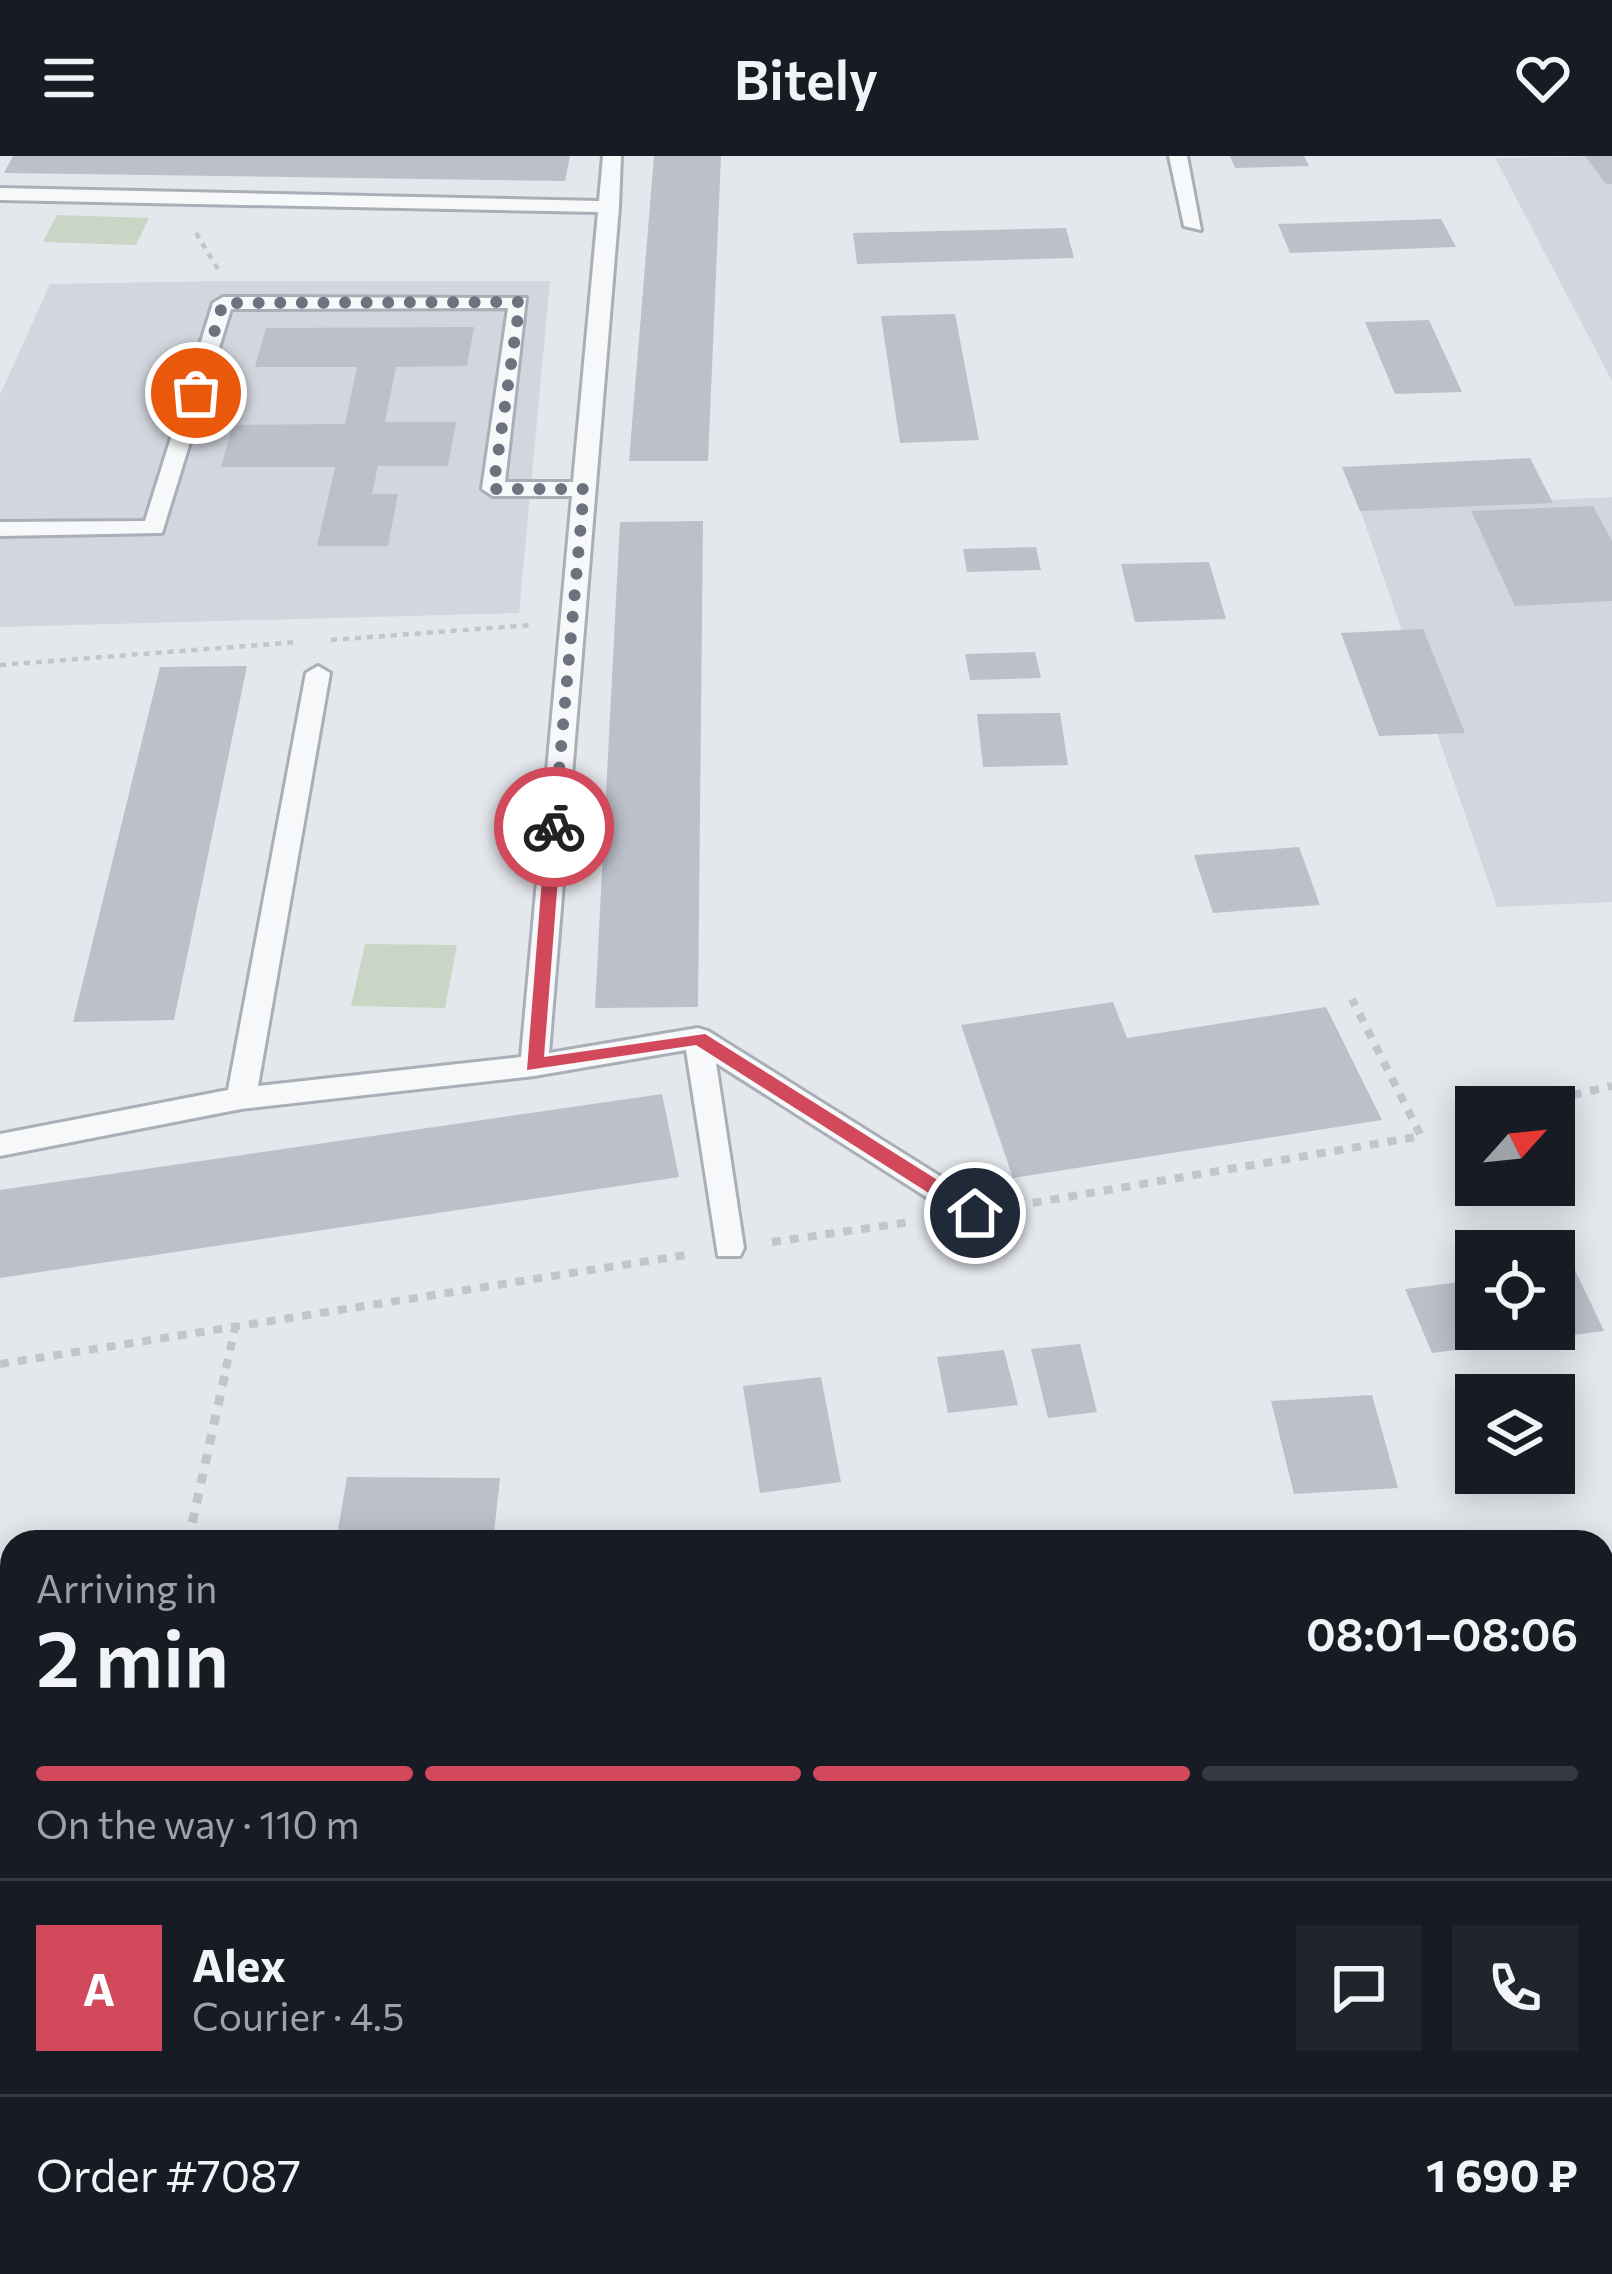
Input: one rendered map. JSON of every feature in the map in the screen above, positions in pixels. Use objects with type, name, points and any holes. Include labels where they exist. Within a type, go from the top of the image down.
[{"type":"lane","points":[[534,1066],[612,156]]},
{"type":"lane","points":[[1178,156],[1194,226]]},
{"type":"lane","points":[[0,194],[610,207]]},
{"type":"lane","points":[[0,529],[154,528],[223,303],[520,302],[493,489],[584,489]]},
{"type":"lane","points":[[241,1098],[318,673]]},
{"type":"lane","points":[[698,1038],[729,1248]]},
{"type":"lane","points":[[0,1145],[241,1098],[534,1066],[698,1038],[975,1213]]},
{"type":"path","points":[[176,201],[225,280],[223,303]]},
{"type":"path","points":[[0,665],[571,622]]},
{"type":"path","points":[[1575,1094],[1612,1086]]},
{"type":"path","points":[[191,1530],[236,1328]]},
{"type":"shaded area","points":[[1612,156],[1612,381],[1495,158]]},
{"type":"shaded area","points":[[550,281],[519,613],[0,627],[0,395],[50,284]]},
{"type":"shaded area","points":[[1612,497],[1612,902],[1497,907],[1360,509]]},
{"type":"green space","points":[[57,215],[149,218],[136,245],[43,242]]},
{"type":"green space","points":[[365,944],[457,945],[445,1008],[351,1006]]},
{"type":"building","points":[[13,156],[570,156],[565,181],[4,173]]},
{"type":"building","points":[[654,156],[721,156],[708,461],[629,461]]},
{"type":"building","points":[[1230,156],[1304,156],[1309,166],[1235,168]]},
{"type":"building","points":[[1585,156],[1612,156],[1612,184],[1606,184]]},
{"type":"building","points":[[1441,219],[1456,247],[1290,253],[1278,224]]},
{"type":"building","points":[[1066,228],[1074,258],[857,264],[853,233]]},
{"type":"building","points":[[955,314],[979,440],[900,443],[881,316]]},
{"type":"building","points":[[1429,320],[1462,392],[1395,394],[1365,322]]},
{"type":"building","points":[[474,327],[467,366],[396,367],[385,422],[456,422],[448,466],[378,466],[372,494],[398,494],[388,546],[317,546],[335,467],[221,467],[233,425],[345,424],[357,367],[255,367],[266,328]]},
{"type":"building","points":[[1530,458],[1553,503],[1360,511],[1342,467]]},
{"type":"building","points":[[1593,506],[1612,541],[1612,601],[1515,606],[1471,511]]},
{"type":"building","points":[[703,521],[698,1007],[595,1008],[620,522]]},
{"type":"building","points":[[1036,547],[1041,570],[967,572],[963,549]]},
{"type":"building","points":[[1209,562],[1226,619],[1135,622],[1121,564]]},
{"type":"building","points":[[1423,629],[1465,733],[1379,736],[1341,633]]},
{"type":"building","points":[[1035,652],[1041,678],[970,680],[965,654]]},
{"type":"building","points":[[247,666],[174,1020],[73,1022],[160,667]]},
{"type":"building","points":[[1060,713],[1068,765],[983,767],[977,714]]},
{"type":"building","points":[[1299,847],[1320,905],[1213,913],[1194,855]]},
{"type":"building","points":[[1113,1002],[1127,1038],[1326,1007],[1382,1120],[1013,1178],[961,1025]]},
{"type":"building","points":[[662,1094],[679,1177],[0,1278],[0,1190]]},
{"type":"building","points":[[1575,1270],[1604,1331],[1575,1335]]},
{"type":"building","points":[[1455,1283],[1455,1350],[1432,1353],[1405,1289]]},
{"type":"building","points":[[1080,1344],[1097,1412],[1048,1418],[1031,1349]]},
{"type":"building","points":[[1004,1350],[1018,1405],[948,1413],[937,1357]]},
{"type":"building","points":[[821,1377],[841,1482],[760,1493],[743,1386]]},
{"type":"building","points":[[1372,1395],[1398,1488],[1294,1494],[1271,1401]]},
{"type":"building","points":[[347,1477],[500,1478],[494,1530],[338,1530]]},
{"type":"way so far","points":[[196,393],[223,303],[520,302],[493,489],[584,489],[554,827]]},
{"type":"route","points":[[554,827],[534,1066],[698,1038],[975,1213]]}]
